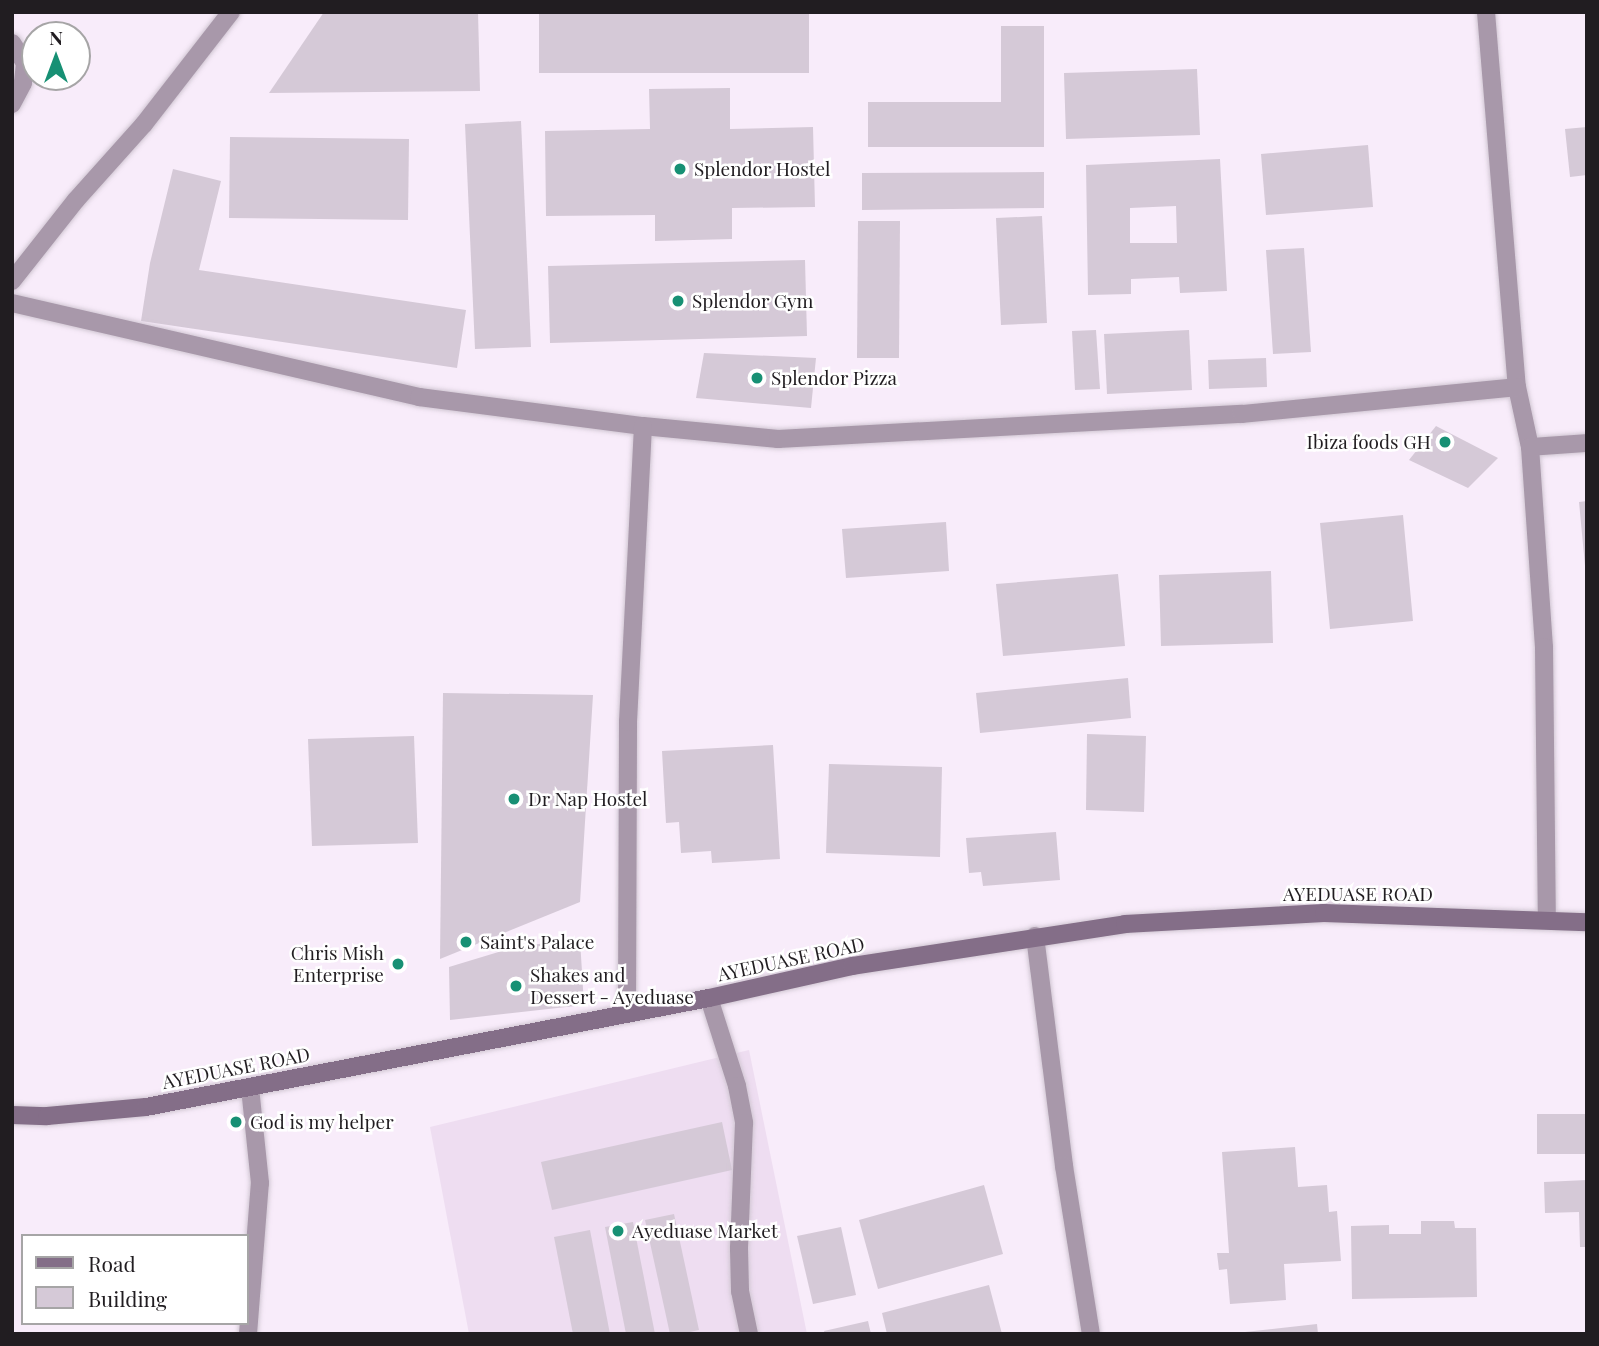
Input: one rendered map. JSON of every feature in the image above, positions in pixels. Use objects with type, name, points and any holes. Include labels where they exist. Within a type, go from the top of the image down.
[{"type":"street","points":[[12,281],[76,200],[144,124],[231,12]]},
{"type":"street","points":[[1486,12],[1517,387],[1530,447],[1544,647],[1547,919]]},
{"type":"street","points":[[12,43],[24,63],[23,83],[12,104]]},
{"type":"street","points":[[12,303],[419,397],[643,426],[778,439],[1242,414],[1517,387]]},
{"type":"street","points":[[626,1012],[628,722],[643,426]]},
{"type":"street","points":[[1530,447],[1587,443]]},
{"type":"street","name":"AYEDUASE ROAD","points":[[12,1115],[47,1116],[146,1107],[709,998],[852,966],[1035,936],[1138,923],[1324,913],[1587,922]]},
{"type":"street","points":[[1035,936],[1064,1166],[1091,1334]]},
{"type":"street","points":[[709,998],[737,1086],[744,1123],[740,1290],[750,1334]]},
{"type":"street","points":[[248,1334],[260,1183],[250,1087]]},
{"type":"shaded area","name":"Ayeduase Market","points":[[749,1050],[807,1334],[469,1334],[430,1127]]},
{"type":"building","points":[[324,12],[478,12],[480,91],[269,93]]},
{"type":"building","points":[[539,12],[809,12],[809,73],[539,73]]},
{"type":"building","points":[[1001,26],[1044,26],[1044,147],[868,147],[868,102],[1001,102]]},
{"type":"building","points":[[1197,69],[1200,135],[1066,139],[1064,73]]},
{"type":"building","name":"Splendor Hostel","points":[[730,88],[730,129],[813,127],[815,207],[732,208],[732,239],[655,241],[655,215],[546,216],[545,131],[650,129],[649,89]]},
{"type":"building","points":[[521,121],[531,347],[475,349],[465,124]]},
{"type":"building","points":[[1587,127],[1587,175],[1570,177],[1565,129]]},
{"type":"building","points":[[230,137],[409,139],[408,220],[229,218]]},
{"type":"building","points":[[1368,145],[1373,207],[1266,215],[1261,154]]},
{"type":"building","points":[[1220,159],[1227,291],[1180,293],[1179,277],[1131,279],[1131,294],[1088,295],[1086,165]],"holes":[[[1176,206],[1177,243],[1130,243],[1130,208]]]},
{"type":"building","points":[[173,169],[221,181],[199,270],[466,310],[457,368],[141,321],[150,263]]},
{"type":"building","points":[[1044,172],[1044,208],[862,210],[862,173]]},
{"type":"building","points":[[1042,216],[1047,323],[1001,325],[996,218]]},
{"type":"building","points":[[858,221],[900,221],[899,358],[857,358]]},
{"type":"building","points":[[1304,248],[1311,352],[1273,354],[1266,250]]},
{"type":"building","name":"Splendor Gym","points":[[805,260],[807,336],[550,343],[548,266]]},
{"type":"building","points":[[1096,330],[1100,389],[1075,390],[1072,331]]},
{"type":"building","points":[[1189,330],[1192,390],[1107,394],[1104,334]]},
{"type":"building","name":"Splendor Pizza","points":[[704,353],[816,358],[811,408],[696,398]]},
{"type":"building","points":[[1266,358],[1267,387],[1209,389],[1208,360]]},
{"type":"building","name":"Ibiza foods GH","points":[[1436,426],[1498,458],[1468,488],[1409,460]]},
{"type":"building","points":[[1587,501],[1587,566],[1585,566],[1579,502]]},
{"type":"building","points":[[1403,515],[1413,621],[1330,629],[1320,523]]},
{"type":"building","points":[[946,522],[949,571],[846,578],[842,529]]},
{"type":"building","points":[[1271,571],[1273,643],[1161,646],[1159,575]]},
{"type":"building","points":[[1118,574],[1125,646],[1003,656],[996,584]]},
{"type":"building","points":[[1128,678],[1131,718],[980,733],[976,693]]},
{"type":"building","name":"Dr Nap Hostel","points":[[443,693],[593,695],[580,902],[440,959]]},
{"type":"building","points":[[1087,734],[1146,736],[1144,812],[1086,810]]},
{"type":"building","points":[[414,736],[418,843],[312,846],[308,739]]},
{"type":"building","points":[[773,745],[780,859],[712,863],[711,851],[681,853],[679,822],[666,823],[662,751]]},
{"type":"building","points":[[829,764],[942,767],[940,857],[826,853]]},
{"type":"building","points":[[1056,832],[1060,880],[983,886],[981,872],[969,873],[966,838]]},
{"type":"building","name":"Shakes and Dessert - Ayeduase","points":[[580,940],[584,1005],[450,1020],[449,967],[518,946]]},
{"type":"building","points":[[1537,1114],[1587,1114],[1587,1154],[1537,1154]]},
{"type":"building","points":[[722,1122],[732,1170],[552,1210],[541,1162]]},
{"type":"building","points":[[1295,1147],[1298,1187],[1327,1185],[1329,1212],[1337,1211],[1341,1261],[1284,1264],[1286,1300],[1230,1304],[1227,1269],[1219,1270],[1217,1253],[1229,1253],[1222,1152]]},
{"type":"building","points":[[1587,1180],[1587,1247],[1580,1247],[1579,1212],[1545,1213],[1544,1182]]},
{"type":"building","points":[[984,1185],[1003,1254],[878,1289],[859,1220]]},
{"type":"building","points":[[674,1214],[699,1330],[681,1334],[670,1334],[645,1220]]},
{"type":"building","points":[[1421,1221],[1454,1221],[1455,1228],[1476,1228],[1477,1297],[1352,1299],[1351,1226],[1389,1225],[1389,1234],[1421,1234]]},
{"type":"building","points":[[633,1222],[655,1334],[626,1334],[605,1227]]},
{"type":"building","points":[[841,1227],[856,1295],[813,1304],[797,1236]]},
{"type":"building","points":[[590,1230],[610,1334],[573,1334],[554,1237]]},
{"type":"building","points":[[989,1285],[1002,1334],[887,1334],[882,1313]]},
{"type":"building","points":[[868,1321],[871,1334],[825,1334],[824,1331]]},
{"type":"building","points":[[1317,1324],[1318,1334],[1245,1332]]},
{"type":"place","name":"Splendor Hostel","points":[[680,169]]},
{"type":"place","name":"Splendor Gym","points":[[678,301]]},
{"type":"place","name":"Splendor Pizza","points":[[757,378]]},
{"type":"place","name":"Ibiza foods GH","points":[[1445,442]]},
{"type":"place","name":"Dr Nap Hostel","points":[[514,799]]},
{"type":"place","name":"Saint's Palace","points":[[466,942]]},
{"type":"place","name":"Chris Mish Enterprise","points":[[398,964]]},
{"type":"place","name":"Shakes and Dessert - Ayeduase","points":[[516,986]]},
{"type":"place","name":"God is my helper","points":[[236,1122]]},
{"type":"place","name":"Ayeduase Market","points":[[618,1231]]}]
